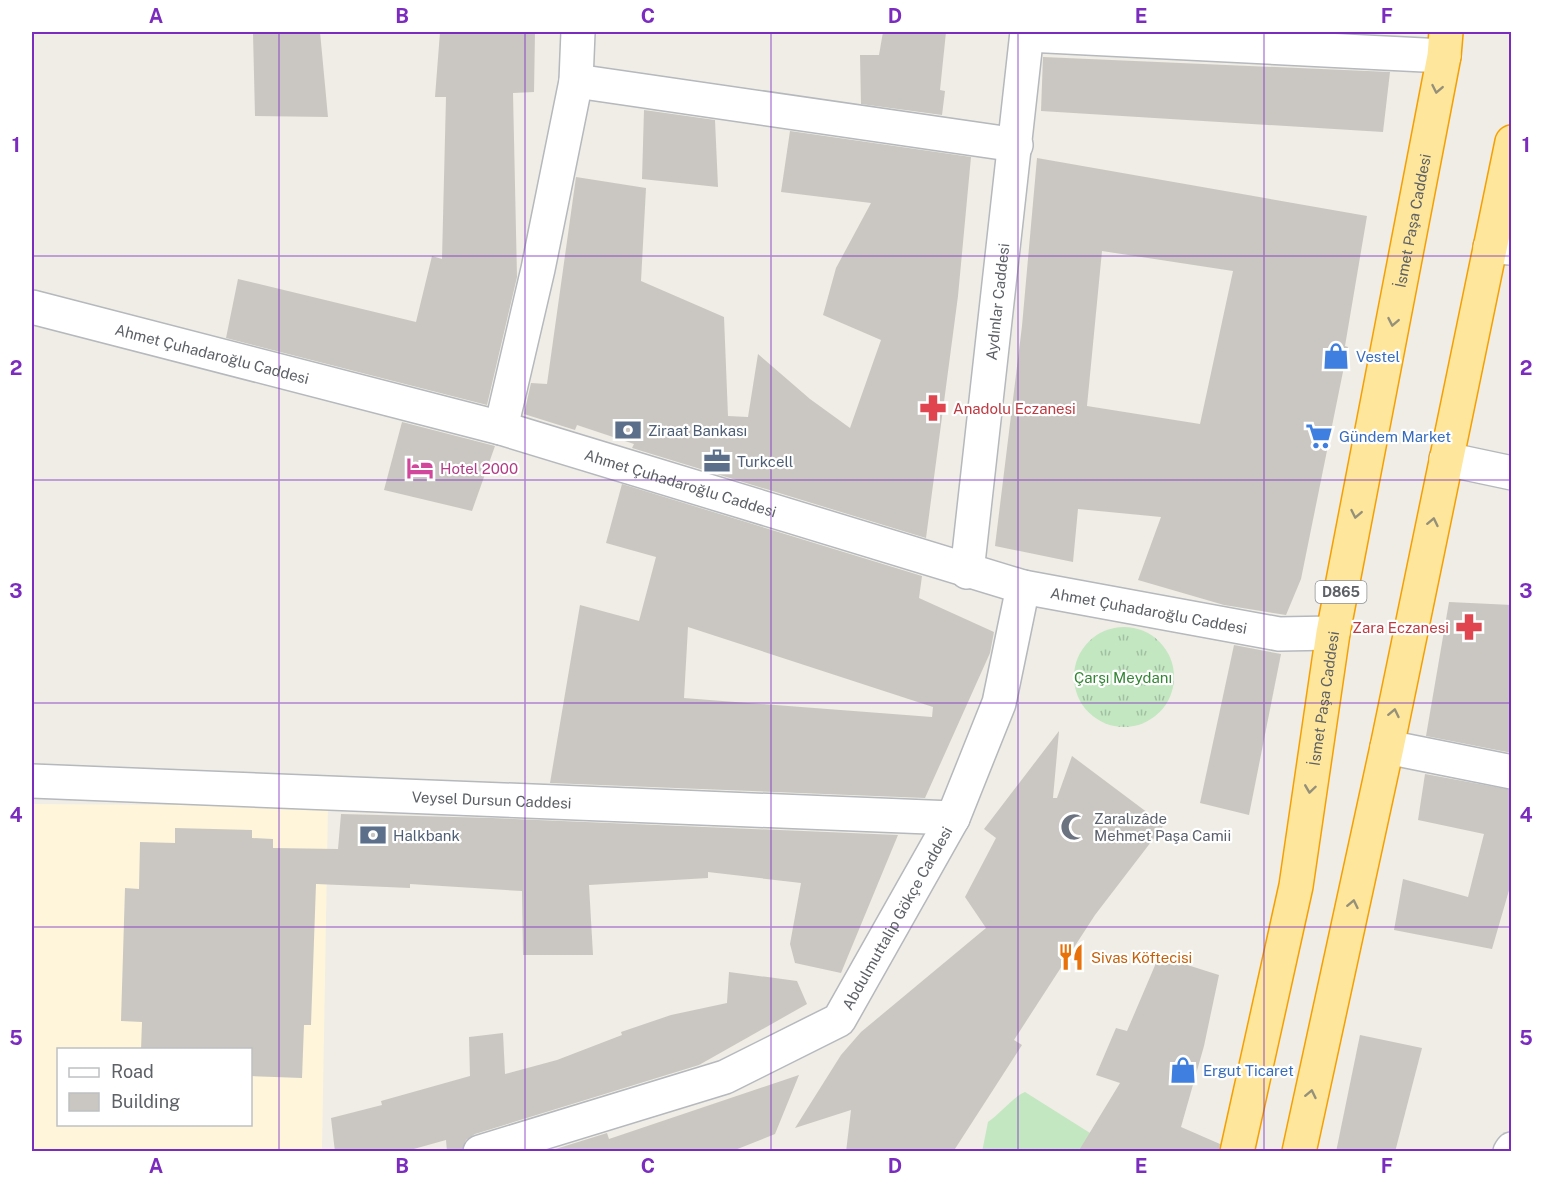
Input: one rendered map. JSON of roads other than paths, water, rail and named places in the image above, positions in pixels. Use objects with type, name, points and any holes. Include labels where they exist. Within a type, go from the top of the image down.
[{"type":"highway","name":"İsmet Paşa Caddesi","points":[[1237,1152],[1296,886],[1333,633],[1445,44]]},
{"type":"highway","points":[[1299,1152],[1387,747],[1446,459],[1501,247],[1512,142]]},
{"type":"street","points":[[501,428],[538,269],[576,81],[578,32]]},
{"type":"street","points":[[1027,33],[1445,44]]},
{"type":"street","name":"Aydınlar Caddesi","points":[[968,572],[1027,33]]},
{"type":"street","points":[[576,81],[1016,145]]},
{"type":"street","name":"Ahmet Çuhadaroğlu Caddesi","points":[[32,306],[501,428],[1023,587],[1279,634],[1333,633]]},
{"type":"street","points":[[1446,459],[1512,473]]},
{"type":"street","name":"Abdulmuttalip Gökçe Caddesi","points":[[480,1152],[725,1077],[839,1020],[953,818],[999,703],[1023,587]]},
{"type":"street","points":[[1387,747],[1512,772]]},
{"type":"street","name":"Veysel Dursun Caddesi","points":[[32,781],[953,818]]},
{"type":"place","name":"Vestel","points":[[1336,356]]},
{"type":"place","name":"Anadolu Eczanesi","points":[[933,408]]},
{"type":"place","name":"Ziraat Bankası","points":[[628,430]]},
{"type":"place","name":"Gündem Market","points":[[1319,436]]},
{"type":"place","name":"Turkcell","points":[[717,461]]},
{"type":"place","name":"Hotel 2000","points":[[420,468]]},
{"type":"place","name":"Zara Eczanesi","points":[[1469,627]]},
{"type":"place","name":"Zaralızâde Mehmet Paşa Camii","points":[[1074,827]]},
{"type":"place","name":"Halkbank","points":[[373,835]]},
{"type":"place","name":"Sivas Köftecisi","points":[[1071,957]]},
{"type":"place","name":"Ergut Ticaret","points":[[1183,1070]]},
{"type":"park label","name":"Çarşı Meydanı","points":[[1123,677]]}]
